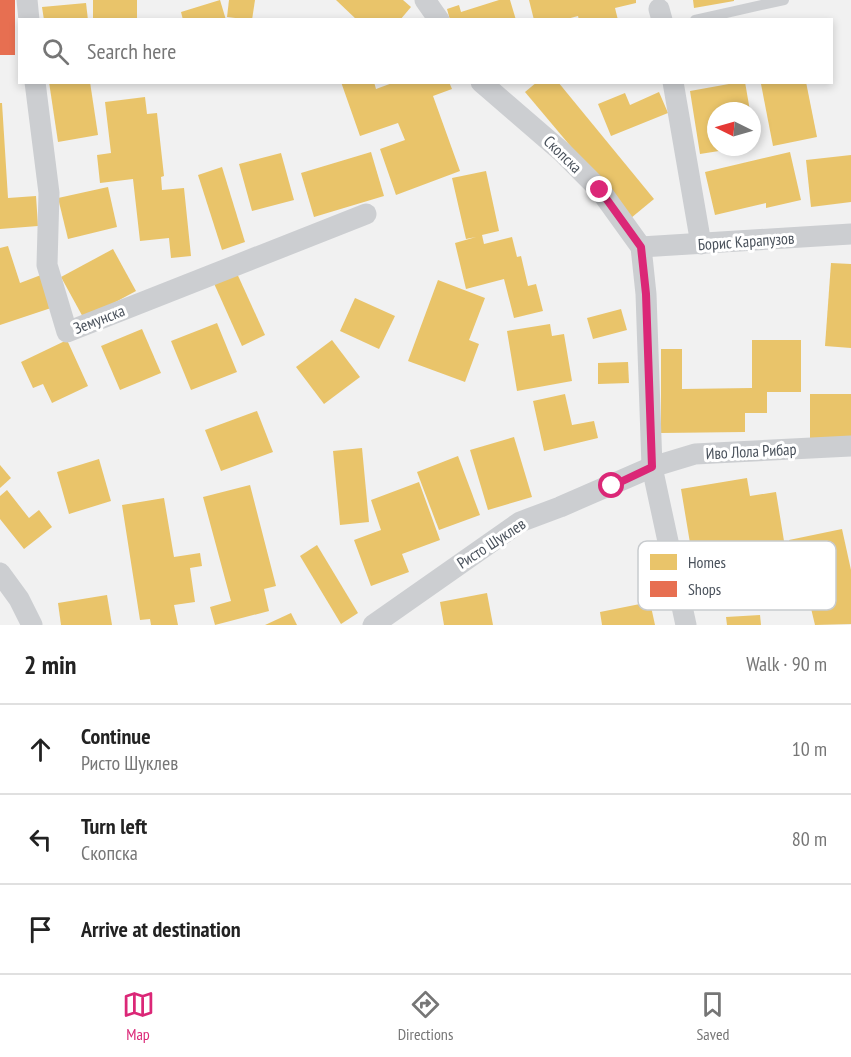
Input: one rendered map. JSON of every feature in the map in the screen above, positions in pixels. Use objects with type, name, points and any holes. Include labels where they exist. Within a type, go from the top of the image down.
[{"type":"street","points":[[27,0],[29,18]]},
{"type":"street","points":[[425,0],[438,18]]},
{"type":"street","name":"Земунска","points":[[35,84],[49,193],[47,265],[67,332],[366,214]]},
{"type":"street","name":"Скопска","points":[[484,84],[562,152],[600,190],[641,247],[646,294],[652,467],[668,541]]},
{"type":"street","points":[[673,84],[701,244]]},
{"type":"street","name":"Борис Карапузов","points":[[641,247],[851,234]]},
{"type":"street","name":"Иво Лола Рибар","points":[[652,467],[695,454],[851,446]]},
{"type":"street","name":"Ристо Шуклев","points":[[373,625],[520,522],[612,486],[652,467]]},
{"type":"street","points":[[0,573],[19,599],[32,625]]},
{"type":"street","name":"Скопска","points":[[683,610],[686,625]]},
{"type":"lane","points":[[704,18],[784,0]]},
{"type":"building: Homes","points":[[93,0],[137,0],[137,18],[93,18]]},
{"type":"building: Homes","points":[[220,0],[225,18],[182,18],[181,12]]},
{"type":"building: Homes","points":[[229,0],[255,0],[252,18],[227,17]]},
{"type":"building: Homes","points":[[336,0],[403,0],[411,7],[402,18],[355,18]]},
{"type":"building: Homes","points":[[499,0],[510,0],[515,18],[449,18],[447,9],[459,5],[461,12]]},
{"type":"building: Homes","points":[[529,0],[636,0],[636,3],[615,8],[618,18],[578,18],[578,16],[534,18]]},
{"type":"building: Homes","points":[[693,0],[734,0],[734,1],[694,8]]},
{"type":"building: Homes","points":[[86,3],[88,18],[44,18],[42,7]]},
{"type":"building: Homes","points":[[49,84],[90,84],[98,135],[58,142]]},
{"type":"building: Homes","points":[[342,84],[375,84],[376,89],[390,84],[450,84],[452,89],[433,96],[460,171],[396,195],[380,149],[405,140],[398,123],[360,136]]},
{"type":"building: Homes","points":[[535,84],[560,84],[654,199],[631,218],[525,92]]},
{"type":"building: Homes","points":[[729,84],[745,84],[748,102],[707,102],[707,153],[700,154],[690,91]]},
{"type":"building: Homes","points":[[761,84],[806,84],[817,137],[773,146]]},
{"type":"building: Homes","points":[[659,92],[668,113],[611,136],[598,104],[625,93],[630,105]]},
{"type":"building: Homes","points":[[145,97],[147,114],[157,113],[164,176],[161,177],[162,190],[184,188],[191,256],[171,258],[169,238],[140,241],[133,179],[100,183],[97,155],[111,153],[105,102]]},
{"type":"building: Homes","points":[[0,103],[2,103],[8,198],[36,196],[38,226],[0,229]]},
{"type":"building: Homes","points":[[371,152],[384,196],[314,217],[301,173]]},
{"type":"building: Homes","points":[[790,152],[801,200],[766,208],[766,203],[715,215],[705,172]]},
{"type":"building: Homes","points":[[281,153],[294,200],[252,211],[239,164]]},
{"type":"building: Homes","points":[[851,155],[851,202],[811,207],[806,160]]},
{"type":"building: Homes","points":[[222,167],[245,242],[222,250],[198,175]]},
{"type":"building: Homes","points":[[486,171],[499,231],[482,235],[484,244],[512,237],[517,257],[521,256],[528,286],[536,284],[543,311],[514,318],[504,279],[466,289],[455,243],[476,237],[466,239],[452,178]]},
{"type":"building: Homes","points":[[108,187],[117,227],[68,239],[58,198]]},
{"type":"building: Homes","points":[[8,246],[20,283],[41,275],[51,308],[0,325],[0,248]]},
{"type":"building: Homes","points":[[113,249],[136,291],[84,319],[61,277]]},
{"type":"building: Homes","points":[[831,263],[851,264],[851,348],[825,346]]},
{"type":"building: Homes","points":[[235,269],[265,335],[242,346],[212,279]]},
{"type":"building: Homes","points":[[438,280],[485,298],[469,340],[479,344],[465,382],[408,361]]},
{"type":"building: Homes","points":[[355,298],[395,316],[379,349],[340,331]]},
{"type":"building: Homes","points":[[621,309],[627,330],[593,339],[587,318]]},
{"type":"building: Homes","points":[[217,323],[237,372],[191,390],[171,341]]},
{"type":"building: Homes","points":[[550,324],[552,336],[564,334],[572,381],[517,391],[507,331]]},
{"type":"building: Homes","points":[[142,329],[161,373],[120,390],[101,346]]},
{"type":"building: Homes","points":[[67,340],[88,386],[52,403],[43,384],[33,388],[21,362]]},
{"type":"building: Homes","points":[[332,340],[360,377],[324,404],[296,367]]},
{"type":"building: Homes","points":[[752,340],[801,340],[801,392],[767,392],[767,413],[745,413],[745,432],[661,433],[661,349],[682,349],[682,389],[752,388]]},
{"type":"building: Homes","points":[[628,362],[629,383],[598,384],[598,363]]},
{"type":"building: Homes","points":[[565,394],[572,425],[594,421],[598,438],[544,451],[533,401]]},
{"type":"building: Homes","points":[[810,394],[851,394],[851,441],[810,442]]},
{"type":"building: Homes","points":[[257,411],[273,452],[221,471],[205,430]]},
{"type":"building: Homes","points":[[514,437],[532,497],[488,510],[470,450]]},
{"type":"building: Homes","points":[[362,448],[369,522],[340,525],[333,451]]},
{"type":"building: Homes","points":[[458,456],[480,515],[439,530],[417,472]]},
{"type":"building: Homes","points":[[99,459],[111,501],[69,514],[57,472]]},
{"type":"building: Homes","points":[[0,465],[11,478],[0,488]]},
{"type":"building: Homes","points":[[747,478],[750,496],[776,492],[784,541],[690,541],[681,489]]},
{"type":"building: Homes","points":[[419,482],[440,540],[402,554],[409,572],[371,586],[354,540],[381,530],[371,500]]},
{"type":"building: Homes","points":[[250,485],[276,586],[264,589],[269,611],[215,625],[210,607],[231,601],[203,497]]},
{"type":"building: Homes","points":[[7,490],[29,518],[39,510],[52,527],[24,549],[0,519],[0,496]]},
{"type":"building: Homes","points":[[164,498],[174,557],[200,553],[202,566],[190,568],[195,602],[174,605],[178,625],[151,625],[150,619],[140,620],[122,505]]},
{"type":"building: Homes","points":[[842,529],[851,570],[851,624],[815,625],[811,610],[836,610],[836,541],[789,540]]},
{"type":"building: Homes","points":[[317,545],[358,613],[341,624],[300,556]]},
{"type":"building: Homes","points":[[487,593],[493,625],[444,625],[440,602]]},
{"type":"building: Homes","points":[[107,595],[112,625],[61,625],[58,603]]},
{"type":"building: Homes","points":[[638,604],[638,610],[652,610],[655,625],[602,625],[600,612]]},
{"type":"building: Homes","points":[[291,613],[297,625],[265,625]]},
{"type":"building: Homes","points":[[760,615],[761,625],[727,625],[726,617]]},
{"type":"building: Shops","points":[[0,0],[15,0],[15,55],[0,55]]},
{"type":"route","points":[[600,190],[641,247],[649,354],[652,467],[612,486]]}]
